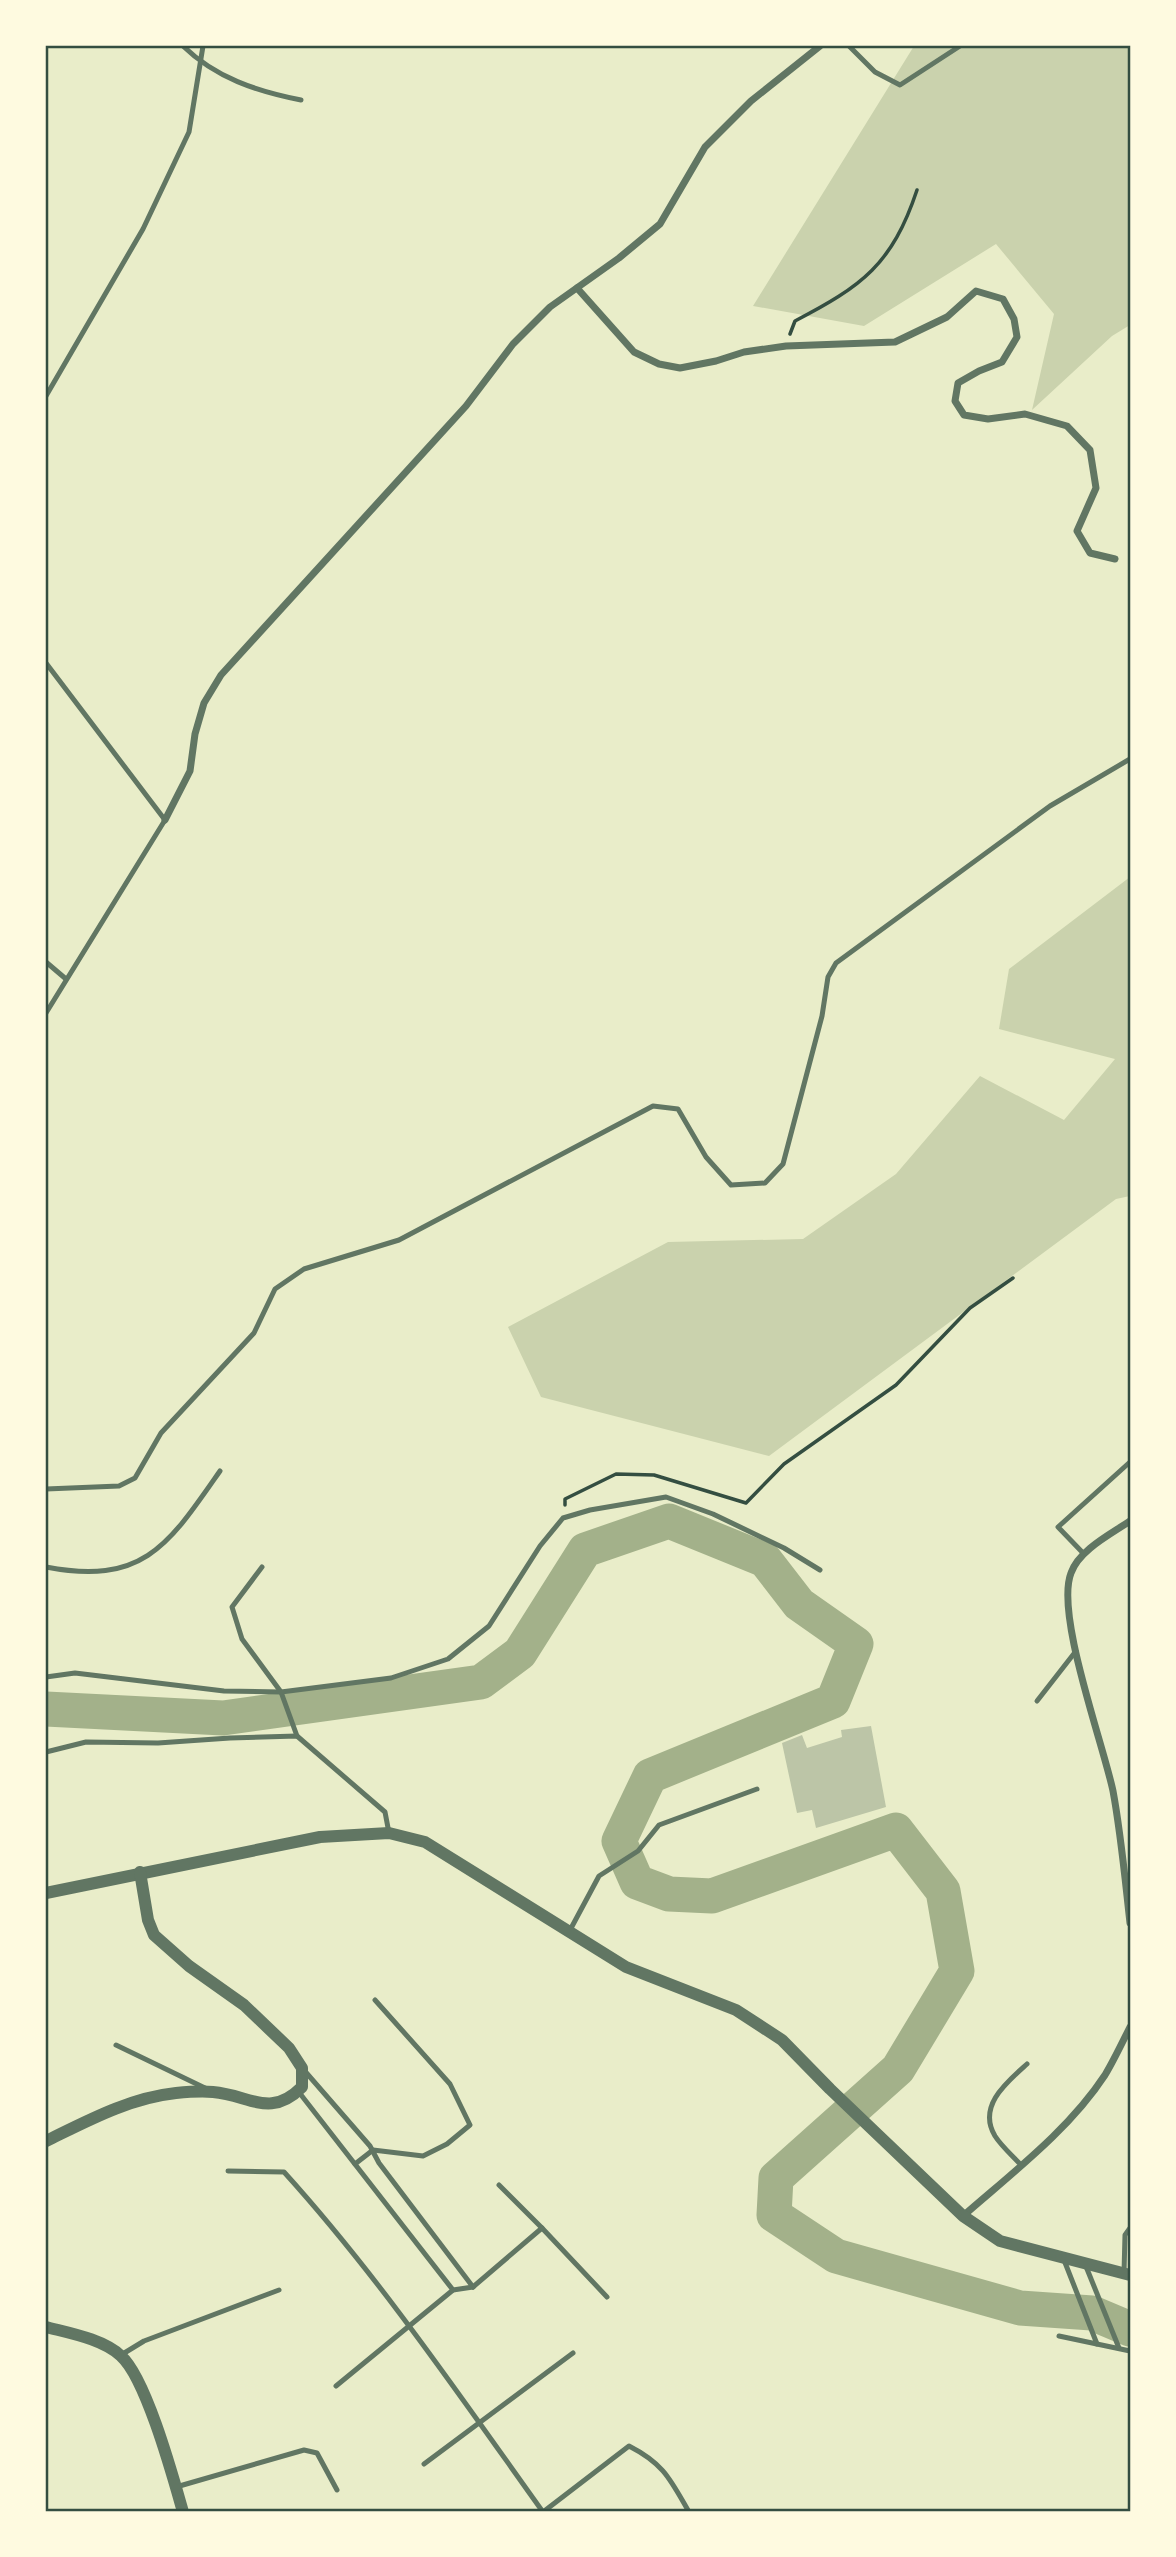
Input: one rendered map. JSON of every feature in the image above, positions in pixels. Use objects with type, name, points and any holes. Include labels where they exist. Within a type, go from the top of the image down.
[{"type":"street","points":[[165,820],[190,771],[195,734],[204,704],[221,676],[466,406],[513,344],[550,307],[660,224],[705,147],[751,101],[820,46]]},
{"type":"street","points":[[578,288],[604,321],[634,352],[659,364],[680,368],[744,352],[786,346],[895,342],[947,317],[976,291],[1003,299],[1014,319],[1017,337],[1002,362],[958,383],[955,401],[964,415],[988,419],[1025,414],[1067,426],[1090,450],[1096,488],[1076,531],[1090,553],[1115,559]]},
{"type":"street","points":[[1130,1521],[1084,1554],[1071,1573],[1068,1598],[1076,1651],[1113,1791],[1130,1923]]},
{"type":"street","points":[[46,1893],[320,1837],[389,1833],[425,1842],[626,1967],[736,2010],[782,2040],[962,2216],[1000,2241],[1127,2274]]},
{"type":"street","points":[[46,2141],[118,2106],[175,2093],[214,2092],[266,2105],[289,2100],[302,2087],[302,2068],[289,2048],[244,2005],[189,1966],[154,1935],[148,1920],[140,1872]]},
{"type":"street","points":[[962,2216],[1021,2165],[1083,2103],[1105,2075],[1130,2027]]},
{"type":"street","points":[[46,2327],[104,2345],[121,2355],[137,2376],[183,2511]]},
{"type":"lane","points":[[183,46],[200,63],[242,85],[300,100]]},
{"type":"lane","points":[[46,396],[143,229],[189,132],[203,46]]},
{"type":"lane","points":[[849,46],[875,72],[900,85],[960,46]]},
{"type":"lane","points":[[46,663],[165,820],[46,1013]]},
{"type":"lane","points":[[46,1489],[119,1486],[135,1478],[161,1433],[254,1333],[275,1289],[304,1269],[399,1240],[653,1106],[678,1110],[706,1157],[731,1185],[765,1183],[783,1164],[822,1016],[828,977],[836,963],[1050,806],[1130,759]]},
{"type":"lane","points":[[46,962],[66,979]]},
{"type":"lane","points":[[1084,1554],[1058,1527],[1130,1462]]},
{"type":"lane","points":[[46,1567],[76,1573],[99,1573],[141,1560],[181,1527],[220,1471]]},
{"type":"lane","points":[[46,1677],[75,1673],[224,1691],[281,1692],[391,1678],[448,1659],[489,1626],[540,1546],[563,1518],[590,1510],[666,1497],[737,1525],[820,1570]]},
{"type":"lane","points":[[262,1567],[232,1607],[242,1639],[281,1692],[297,1736],[385,1812],[389,1833]]},
{"type":"lane","points":[[1037,1701],[1076,1651]]},
{"type":"lane","points":[[46,1752],[86,1742],[158,1743],[297,1736]]},
{"type":"lane","points":[[568,1933],[599,1876],[638,1851],[659,1825],[757,1789]]},
{"type":"lane","points":[[355,2164],[373,2150],[423,2156],[447,2144],[470,2125],[450,2084],[375,2000]]},
{"type":"lane","points":[[116,2045],[214,2092]]},
{"type":"lane","points":[[1021,2165],[995,2135],[989,2117],[996,2093],[1027,2064]]},
{"type":"lane","points":[[302,2068],[373,2150],[379,2164],[473,2287]]},
{"type":"lane","points":[[298,2091],[453,2290]]},
{"type":"lane","points":[[228,2171],[284,2172],[317,2209],[408,2328],[543,2511],[629,2446],[653,2458],[689,2511]]},
{"type":"lane","points":[[499,2185],[607,2297]]},
{"type":"lane","points":[[336,2386],[453,2290],[473,2287],[542,2228]]},
{"type":"lane","points":[[1127,2274],[1125,2235],[1130,2228]]},
{"type":"lane","points":[[1063,2258],[1097,2344]]},
{"type":"lane","points":[[1084,2263],[1119,2348]]},
{"type":"lane","points":[[121,2355],[144,2341],[279,2290]]},
{"type":"lane","points":[[1059,2336],[1130,2351]]},
{"type":"lane","points":[[424,2464],[573,2353]]},
{"type":"lane","points":[[176,2487],[303,2451],[317,2453],[337,2490]]},
{"type":"path","points":[[786,346],[795,321],[834,301],[864,280],[888,253],[909,216],[917,191]]},
{"type":"path","points":[[563,1518],[565,1499],[616,1474],[654,1475],[746,1503],[784,1464],[897,1385],[970,1308],[1013,1278]]},
{"type":"green space","points":[[914,46],[1130,46],[1130,325],[1112,336],[1032,410],[1054,314],[996,244],[864,326],[753,306]]},
{"type":"green space","points":[[1130,877],[1130,1196],[1116,1199],[769,1456],[541,1397],[508,1327],[668,1242],[803,1239],[896,1174],[980,1076],[1064,1120],[1115,1059],[999,1029],[1009,969]]},
{"type":"building","points":[[871,1726],[886,1807],[816,1828],[812,1810],[797,1813],[782,1743],[802,1735],[807,1748],[842,1737],[841,1730]]},
{"type":"waterway","points":[[46,1709],[223,1718],[481,1682],[520,1653],[585,1550],[669,1521],[765,1560],[799,1604],[856,1644],[833,1701],[650,1776],[619,1841],[637,1882],[669,1894],[712,1896],[896,1830],[943,1891],[957,1971],[898,2069],[776,2178],[774,2215],[836,2256],[1020,2308],[1092,2313],[1130,2329]]}]
